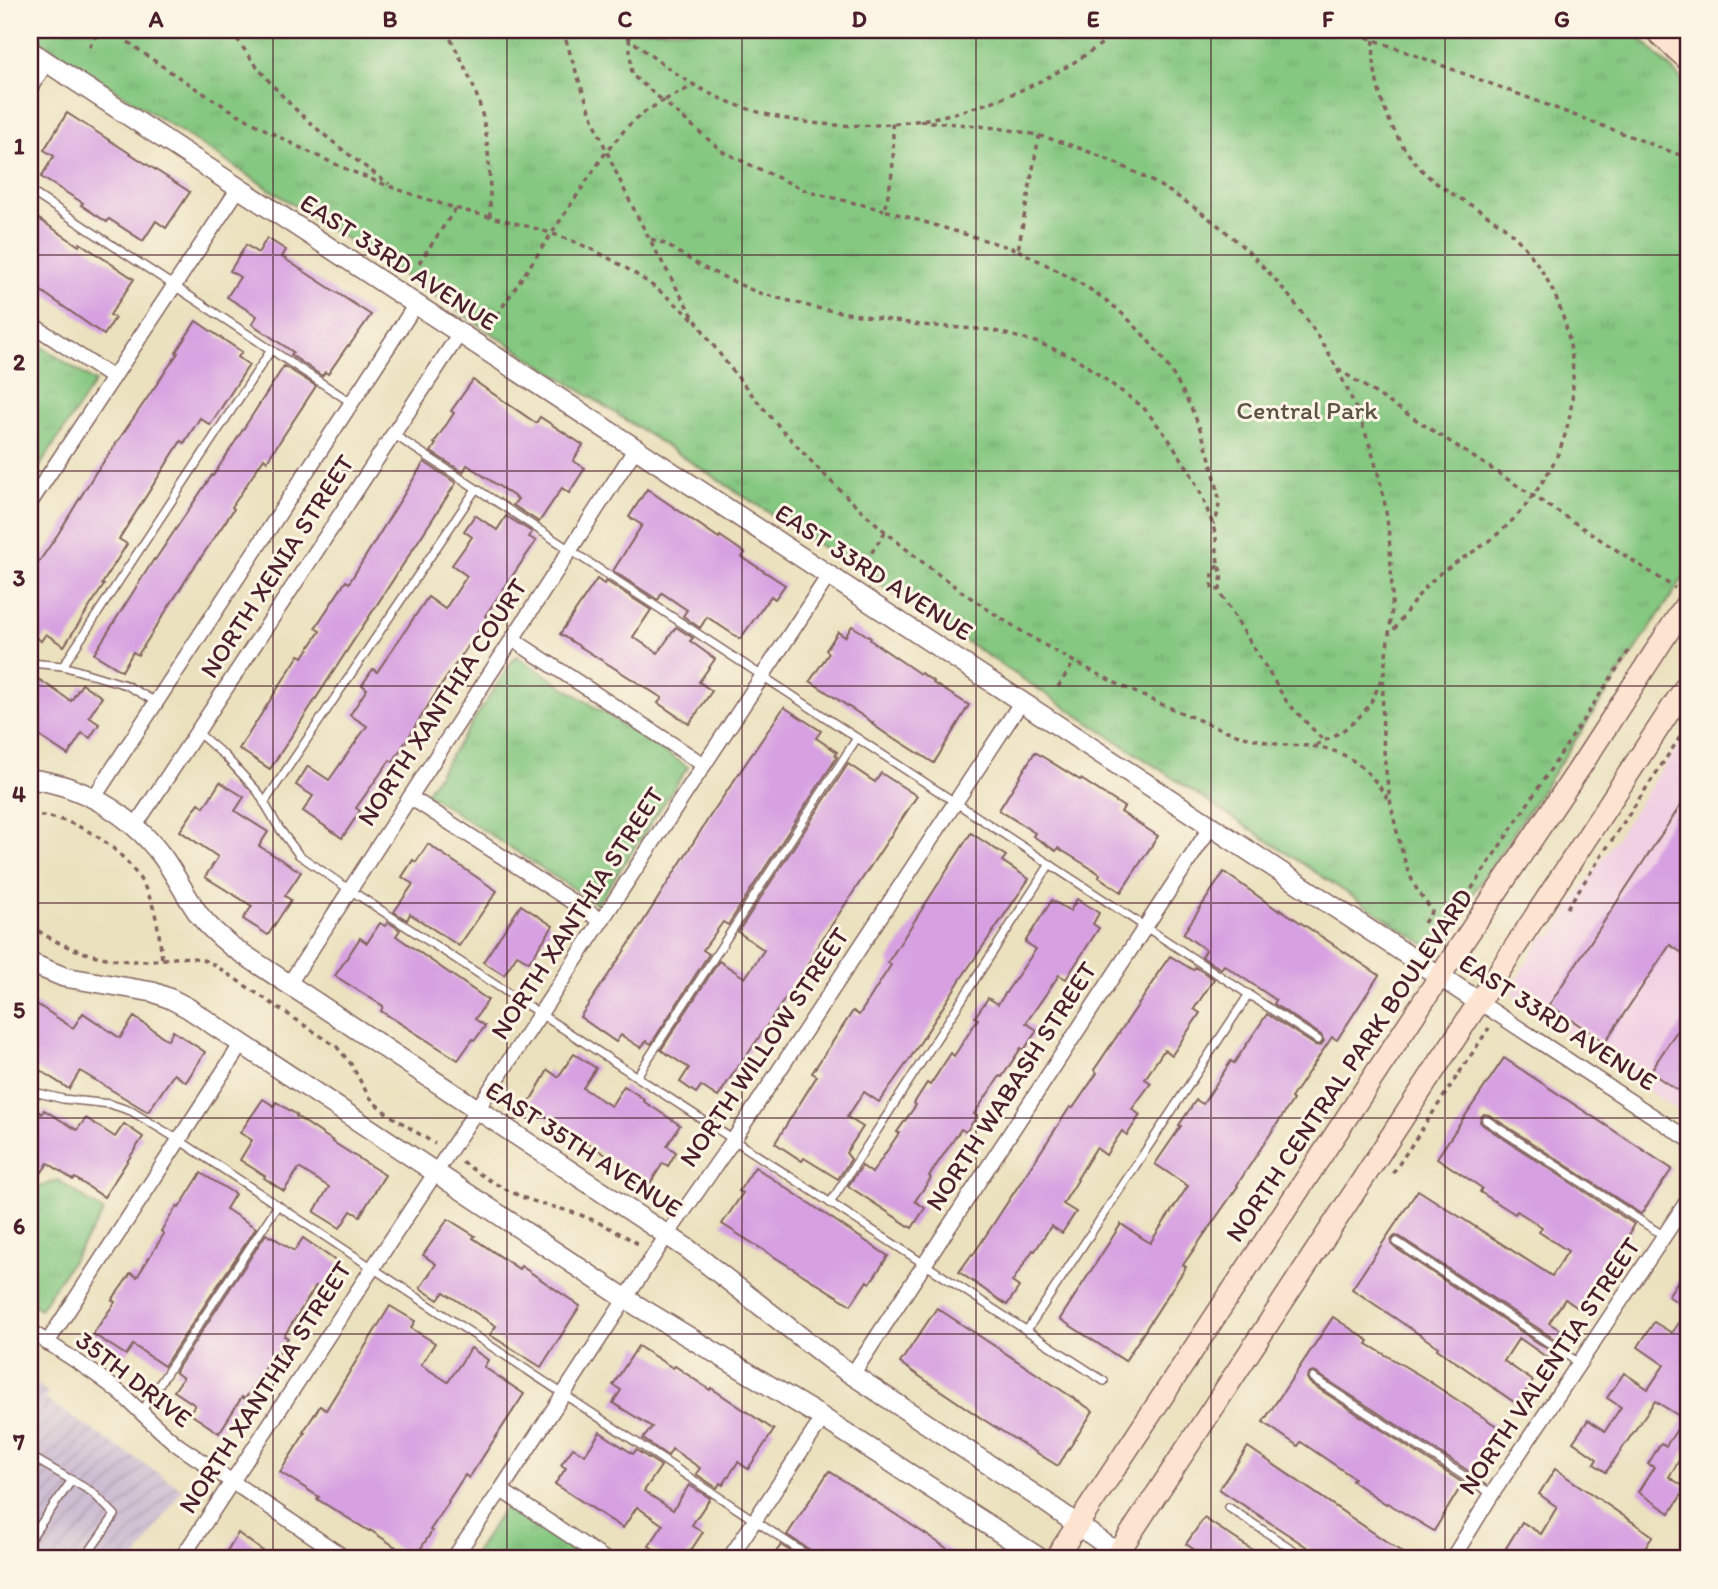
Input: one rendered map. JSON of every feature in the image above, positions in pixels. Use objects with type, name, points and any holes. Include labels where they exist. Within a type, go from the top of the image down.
[{"type":"main road","points":[[1655,30],[1688,60]]},
{"type":"main road","name":"NORTH CENTRAL PARK BOULEVARD","points":[[1055,1559],[1587,758],[1684,596]]},
{"type":"main road","points":[[1119,1557],[1688,683]]},
{"type":"street","name":"EAST 33RD AVENUE","points":[[30,51],[1688,1139]]},
{"type":"street","points":[[30,88],[47,62]]},
{"type":"street","points":[[30,503],[239,188]]},
{"type":"street","name":"NORTH XENIA STREET","points":[[93,799],[416,304]]},
{"type":"street","points":[[30,323],[113,378]]},
{"type":"street","name":"NORTH XENIA STREET","points":[[135,826],[460,333]]},
{"type":"street","name":"NORTH XANTHIA COURT","points":[[289,984],[636,448]]},
{"type":"street","name":"NORTH XANTHIA STREET","points":[[181,1559],[829,575]]},
{"type":"street","points":[[512,639],[704,765]]},
{"type":"street","name":"NORTH WILLOW STREET","points":[[453,1559],[1022,701]]},
{"type":"street","name":"EAST 35TH AVENUE","points":[[30,779],[61,785],[114,810],[135,826],[164,859],[206,923],[231,946],[688,1249],[833,1362],[1078,1525],[1119,1557]]},
{"type":"street","points":[[410,797],[601,921]]},
{"type":"street","name":"NORTH WABASH STREET","points":[[852,1375],[1212,825]]},
{"type":"street","points":[[30,963],[64,977],[137,988],[171,999],[188,1008],[626,1299],[823,1418],[1041,1559]]},
{"type":"street","points":[[47,1343],[242,1043]]},
{"type":"street","name":"NORTH VALENTIA STREET","points":[[1451,1559],[1688,1200]]},
{"type":"street","name":"35TH DRIVE","points":[[30,1331],[101,1378],[169,1439],[347,1559]]},
{"type":"street","points":[[729,1559],[823,1418]]},
{"type":"street","points":[[501,1490],[605,1559]]},
{"type":"lane","points":[[30,191],[352,403]]},
{"type":"lane","points":[[63,666],[271,350]]},
{"type":"lane","points":[[393,435],[1318,1040]]},
{"type":"lane","points":[[264,803],[477,489]]},
{"type":"lane","points":[[30,663],[63,666],[126,685],[156,702]]},
{"type":"lane","points":[[197,732],[225,756],[258,792],[299,855],[1104,1381]]},
{"type":"lane","points":[[637,1076],[857,738]]},
{"type":"lane","points":[[830,1203],[1050,864]]},
{"type":"lane","points":[[1027,1330],[1249,994]]},
{"type":"lane","points":[[30,1091],[63,1099],[110,1104],[131,1111],[278,1205],[813,1559]]},
{"type":"lane","points":[[1486,1120],[1664,1236]]},
{"type":"lane","points":[[140,1413],[278,1205]]},
{"type":"lane","points":[[1396,1242],[1580,1363]]},
{"type":"lane","points":[[1313,1378],[1492,1494]]},
{"type":"lane","points":[[30,1456],[92,1492],[115,1515],[84,1559]]},
{"type":"lane","points":[[30,1539],[72,1480]]},
{"type":"lane","points":[[1228,1507],[1307,1559]]},
{"type":"lane","points":[[319,1559],[328,1546]]},
{"type":"path","points":[[89,47],[100,30]]},
{"type":"path","points":[[112,30],[190,85],[290,143],[393,187],[456,208],[552,233],[580,244],[630,271],[675,302],[697,322]]},
{"type":"path","points":[[232,30],[253,62],[308,122],[393,187]]},
{"type":"path","points":[[446,30],[465,66],[482,113],[490,167],[490,217]]},
{"type":"path","points":[[563,30],[606,152],[649,238],[697,322],[748,390],[831,482],[885,532],[951,584],[1002,620],[1074,662],[1119,685],[1256,740],[1332,750],[1367,771],[1379,784],[1390,803]]},
{"type":"path","points":[[620,30],[646,53],[684,79],[747,109],[786,120],[858,126],[920,121],[977,107],[1046,80],[1083,58],[1119,30]]},
{"type":"path","points":[[1348,30],[1688,158]]},
{"type":"path","points":[[1375,30],[1374,60],[1378,87],[1392,128],[1403,146],[1432,180],[1482,211],[1515,238],[1536,262],[1560,307],[1572,355],[1573,378],[1567,426],[1555,460],[1533,495],[1505,528],[1432,581],[1390,636]]},
{"type":"path","points":[[628,37],[632,75],[722,151],[809,192],[884,210],[1018,250],[1067,275],[1107,301],[1130,322],[1166,365],[1181,387],[1196,418],[1208,449],[1219,500],[1219,512],[1213,525]]},
{"type":"path","points":[[497,315],[606,152],[628,126],[643,113],[695,85]]},
{"type":"path","points":[[920,121],[1015,131],[1057,140],[1138,174],[1180,197],[1216,222],[1247,250],[1302,312],[1321,340],[1350,395],[1381,482],[1389,533],[1392,597],[1390,636],[1384,671],[1384,756],[1390,803],[1403,856],[1415,886],[1432,911],[1422,926]]},
{"type":"path","points":[[884,210],[892,182],[892,123]]},
{"type":"path","points":[[1018,250],[1039,136]]},
{"type":"path","points":[[419,263],[456,208]]},
{"type":"path","points":[[649,238],[756,292],[816,307],[920,325],[991,330],[1039,343],[1076,358],[1143,407],[1168,438],[1202,496],[1216,538],[1218,565],[1222,573],[1222,596],[1287,702],[1324,741]]},
{"type":"path","points":[[1336,368],[1684,596]]},
{"type":"path","points":[[866,561],[885,532]]},
{"type":"path","points":[[1218,565],[1213,572],[1212,589],[1220,590]]},
{"type":"path","points":[[1058,687],[1074,662]]},
{"type":"path","points":[[1315,746],[1357,720],[1370,704],[1384,671]]},
{"type":"path","points":[[30,814],[55,818],[90,832],[106,842],[125,860],[151,900],[157,920],[162,960]]},
{"type":"path","points":[[30,925],[51,939],[84,953],[120,960],[186,957],[204,960],[327,1039],[344,1055],[377,1105],[435,1144]]},
{"type":"path","points":[[462,1162],[507,1190],[581,1215],[611,1228],[643,1247]]},
{"type":"shaded area","points":[[1688,730],[1688,1118],[1514,998],[1513,985],[1543,935],[1554,935]]},
{"type":"shaded area","points":[[30,1380],[48,1392],[45,1399],[182,1489],[136,1559],[30,1559]]},
{"type":"green space","name":"Central Park","points":[[30,30],[1632,30],[1688,86],[1688,571],[1435,951],[873,580],[30,34]]},
{"type":"green space","points":[[30,339],[95,382],[30,481]]},
{"type":"green space","points":[[516,656],[688,767],[597,904],[426,793]]},
{"type":"green space","points":[[58,1180],[104,1212],[40,1309],[30,1302],[30,1186],[34,1189]]},
{"type":"green space","points":[[505,1507],[585,1559],[471,1559]]},
{"type":"building","points":[[67,113],[190,192],[166,228],[156,221],[143,241],[109,219],[107,222],[81,205],[83,203],[41,177],[54,156],[44,150]]},
{"type":"building","points":[[30,213],[134,279],[110,315],[115,318],[104,335],[30,283]]},
{"type":"building","points":[[267,238],[286,250],[282,257],[371,315],[328,374],[325,372],[322,376],[291,355],[293,352],[252,324],[257,316],[227,297],[240,277],[230,271],[246,245],[258,253]]},
{"type":"building","points":[[196,321],[242,352],[238,357],[249,365],[210,425],[200,418],[184,443],[181,441],[119,539],[127,544],[64,646],[46,634],[41,641],[30,633],[30,575],[97,470],[178,353],[176,352]]},
{"type":"building","points":[[284,366],[316,386],[267,461],[264,458],[232,507],[234,509],[138,655],[133,652],[122,671],[94,654],[154,559],[213,476]]},
{"type":"building","points":[[473,380],[536,423],[540,417],[583,445],[573,461],[585,468],[569,493],[562,488],[539,522],[513,505],[518,499],[467,465],[463,472],[431,452],[454,413],[451,411]]},
{"type":"building","points":[[424,462],[456,483],[270,769],[239,749],[299,655],[303,657],[320,631],[315,628],[346,581],[349,583]]},
{"type":"building","points":[[647,489],[745,553],[742,557],[785,585],[775,599],[771,596],[740,639],[707,617],[700,628],[683,616],[687,610],[662,593],[658,600],[613,571],[642,525],[629,517]]},
{"type":"building","points":[[475,515],[497,530],[506,516],[532,532],[529,537],[536,541],[393,762],[390,760],[356,808],[360,811],[342,838],[303,811],[313,796],[296,785],[308,766],[329,780],[367,726],[350,715],[367,689],[362,685],[373,669],[377,672],[428,597],[445,609],[467,576],[452,565],[472,537],[464,531]]},
{"type":"building","points":[[597,579],[604,584],[606,581],[651,610],[633,637],[658,653],[676,627],[693,638],[690,641],[715,659],[699,682],[712,691],[689,724],[658,703],[662,698],[560,634]]},
{"type":"building","points":[[852,626],[969,705],[934,763],[895,740],[810,681],[829,653],[826,650],[838,632],[845,637]]},
{"type":"building","points":[[40,680],[71,701],[82,684],[102,697],[89,717],[99,724],[90,738],[82,733],[68,755],[30,730],[30,696]]},
{"type":"building","points":[[784,707],[821,731],[816,738],[837,752],[837,757],[728,925],[723,922],[703,950],[709,954],[651,1044],[646,1041],[641,1048],[621,1035],[616,1042],[580,1017]]},
{"type":"building","points":[[1035,752],[1124,807],[1121,812],[1158,836],[1121,892],[1099,877],[1100,874],[1058,848],[1056,851],[1033,836],[1035,833],[999,810]]},
{"type":"building","points":[[848,764],[875,782],[881,773],[917,796],[718,1097],[701,1086],[696,1093],[680,1082],[689,1068],[661,1050],[719,961],[745,978],[764,950],[738,932]]},
{"type":"building","points":[[220,782],[244,797],[235,811],[268,832],[259,846],[301,872],[285,896],[291,900],[268,935],[243,919],[252,906],[205,877],[218,857],[180,831],[199,803],[204,807]]},
{"type":"building","points":[[1688,794],[1688,957],[1670,945],[1605,1042],[1549,1005]]},
{"type":"building","points":[[971,833],[1006,856],[1002,861],[1029,879],[879,1102],[864,1092],[847,1117],[863,1127],[846,1153],[851,1159],[838,1179],[804,1158],[802,1161],[775,1143],[817,1076],[812,1073],[853,1011],[859,1015],[891,965],[888,962]]},
{"type":"building","points":[[428,844],[497,891],[459,946],[410,914],[407,920],[394,912],[413,884],[402,877]]},
{"type":"building","points":[[1224,872],[1379,975],[1337,1040],[1332,1037],[1291,1098],[1293,1100],[1183,1265],[1186,1267],[1125,1361],[1060,1319],[1121,1224],[1150,1243],[1188,1186],[1155,1164],[1181,1126],[1179,1125],[1196,1100],[1203,1104],[1231,1061],[1234,1063],[1267,1014],[1315,1045],[1320,1046],[1324,1041],[1321,1035],[1274,1004],[1276,1000],[1224,965],[1221,969],[1202,957],[1206,950],[1183,934]]},
{"type":"building","points":[[1077,899],[1099,913],[1093,924],[1099,928],[1066,979],[1059,975],[1026,1023],[1037,1030],[1024,1050],[1021,1048],[974,1114],[977,1116],[966,1132],[961,1129],[929,1176],[931,1178],[915,1201],[925,1208],[912,1228],[848,1186],[862,1166],[872,1173],[899,1133],[897,1132],[916,1105],[914,1103],[927,1083],[930,1085],[951,1053],[954,1056],[988,998],[998,1004],[1036,949],[1025,942],[1052,900],[1070,911]]},
{"type":"building","points":[[521,905],[553,926],[529,962],[517,955],[504,975],[483,962]]},
{"type":"building","points":[[388,922],[400,930],[396,936],[488,1000],[475,1019],[485,1026],[458,1060],[381,1011],[383,1006],[335,976],[360,938],[367,943],[380,923],[385,926]]},
{"type":"building","points":[[1170,956],[1214,979],[1194,1009],[1200,1013],[1172,1055],[1164,1050],[1145,1079],[1151,1083],[1132,1109],[1140,1115],[1127,1135],[1122,1131],[1106,1155],[1096,1148],[1063,1204],[1076,1212],[1062,1233],[1051,1226],[1035,1251],[1033,1250],[1012,1282],[1019,1287],[1007,1305],[959,1272],[973,1255],[1070,1107],[1073,1108],[1097,1073],[1094,1070]]},
{"type":"building","points":[[35,1003],[73,1028],[83,1013],[120,1038],[134,1017],[168,1040],[173,1031],[205,1052],[186,1082],[174,1074],[148,1112],[80,1071],[69,1089],[30,1064],[30,1011]]},
{"type":"building","points":[[1688,1014],[1688,1097],[1650,1072]]},
{"type":"building","points":[[574,1054],[596,1068],[583,1088],[611,1106],[624,1086],[680,1125],[667,1146],[676,1152],[668,1166],[663,1163],[649,1185],[528,1105],[548,1070],[558,1077]]},
{"type":"building","points":[[1504,1058],[1672,1169],[1641,1214],[1489,1115],[1484,1114],[1481,1117],[1480,1122],[1483,1125],[1634,1224],[1578,1308],[1565,1299],[1549,1323],[1565,1333],[1559,1342],[1400,1237],[1395,1236],[1392,1239],[1391,1244],[1394,1247],[1552,1352],[1548,1358],[1519,1338],[1504,1361],[1533,1381],[1517,1404],[1352,1289],[1418,1190],[1552,1276],[1568,1251],[1539,1232],[1542,1227],[1480,1192],[1482,1188],[1437,1158]]},
{"type":"building","points":[[263,1099],[274,1106],[276,1102],[297,1115],[385,1175],[360,1216],[351,1211],[340,1228],[314,1212],[329,1187],[299,1168],[284,1191],[240,1160],[252,1140],[240,1133]]},
{"type":"building","points":[[30,1105],[42,1114],[44,1110],[77,1130],[86,1118],[115,1137],[124,1124],[143,1137],[104,1197],[48,1163],[42,1172],[30,1163]]},
{"type":"building","points":[[755,1167],[888,1256],[851,1305],[722,1224],[743,1193],[739,1191]]},
{"type":"building","points":[[201,1173],[235,1194],[226,1209],[256,1228],[164,1366],[133,1345],[126,1355],[93,1334],[131,1273],[137,1277],[164,1234],[161,1231]]},
{"type":"building","points":[[448,1219],[519,1269],[521,1266],[580,1306],[541,1367],[490,1335],[496,1326],[444,1292],[438,1300],[420,1288],[436,1264],[423,1255]]},
{"type":"building","points":[[266,1234],[294,1251],[303,1238],[340,1264],[321,1290],[316,1286],[284,1336],[288,1338],[270,1366],[267,1364],[219,1433],[189,1413],[195,1405],[174,1391],[183,1378],[175,1372]]},
{"type":"building","points":[[1688,1266],[1688,1309],[1668,1296]]},
{"type":"building","points":[[390,1306],[415,1321],[411,1328],[435,1343],[421,1365],[448,1382],[471,1348],[488,1360],[484,1367],[524,1394],[469,1478],[465,1475],[414,1559],[317,1499],[319,1497],[280,1472],[320,1406],[326,1410]]},
{"type":"building","points":[[937,1308],[1093,1411],[1058,1466],[900,1363]]},
{"type":"building","points":[[1688,1309],[1688,1446],[1669,1477],[1686,1488],[1670,1513],[1638,1492],[1654,1467],[1648,1464],[1661,1443],[1666,1446],[1684,1419],[1655,1401],[1606,1472],[1594,1464],[1597,1459],[1573,1442],[1588,1420],[1605,1431],[1621,1407],[1607,1398],[1624,1373],[1648,1389],[1664,1365],[1638,1347],[1654,1322],[1672,1333]]},
{"type":"building","points":[[1333,1317],[1369,1341],[1367,1344],[1501,1429],[1472,1473],[1316,1373],[1308,1374],[1310,1383],[1463,1483],[1434,1531],[1386,1504],[1352,1481],[1354,1478],[1301,1442],[1298,1446],[1263,1422]]},
{"type":"building","points":[[638,1346],[673,1368],[675,1366],[710,1390],[711,1388],[774,1430],[748,1469],[738,1462],[723,1485],[720,1483],[717,1488],[696,1474],[700,1468],[672,1449],[668,1456],[643,1439],[652,1427],[613,1403],[621,1390],[613,1385]]},
{"type":"building","points":[[600,1432],[633,1454],[636,1450],[661,1466],[644,1491],[673,1510],[689,1485],[710,1498],[692,1525],[703,1532],[685,1559],[668,1559],[649,1546],[663,1525],[637,1507],[623,1528],[555,1484],[566,1468],[561,1465],[573,1448],[585,1455]]},
{"type":"building","points":[[1248,1447],[1412,1559],[1325,1559],[1219,1489]]},
{"type":"building","points":[[1555,1469],[1653,1536],[1637,1559],[1620,1549],[1614,1559],[1525,1559],[1506,1548],[1522,1522],[1541,1534],[1557,1507],[1539,1494]]},
{"type":"building","points":[[829,1471],[963,1559],[819,1559],[816,1554],[787,1535]]},
{"type":"building","points":[[1204,1518],[1266,1559],[1208,1559],[1186,1544]]},
{"type":"building","points":[[238,1533],[274,1559],[222,1559]]},
{"type":"building","points":[[781,1545],[802,1559],[771,1559]]}]
